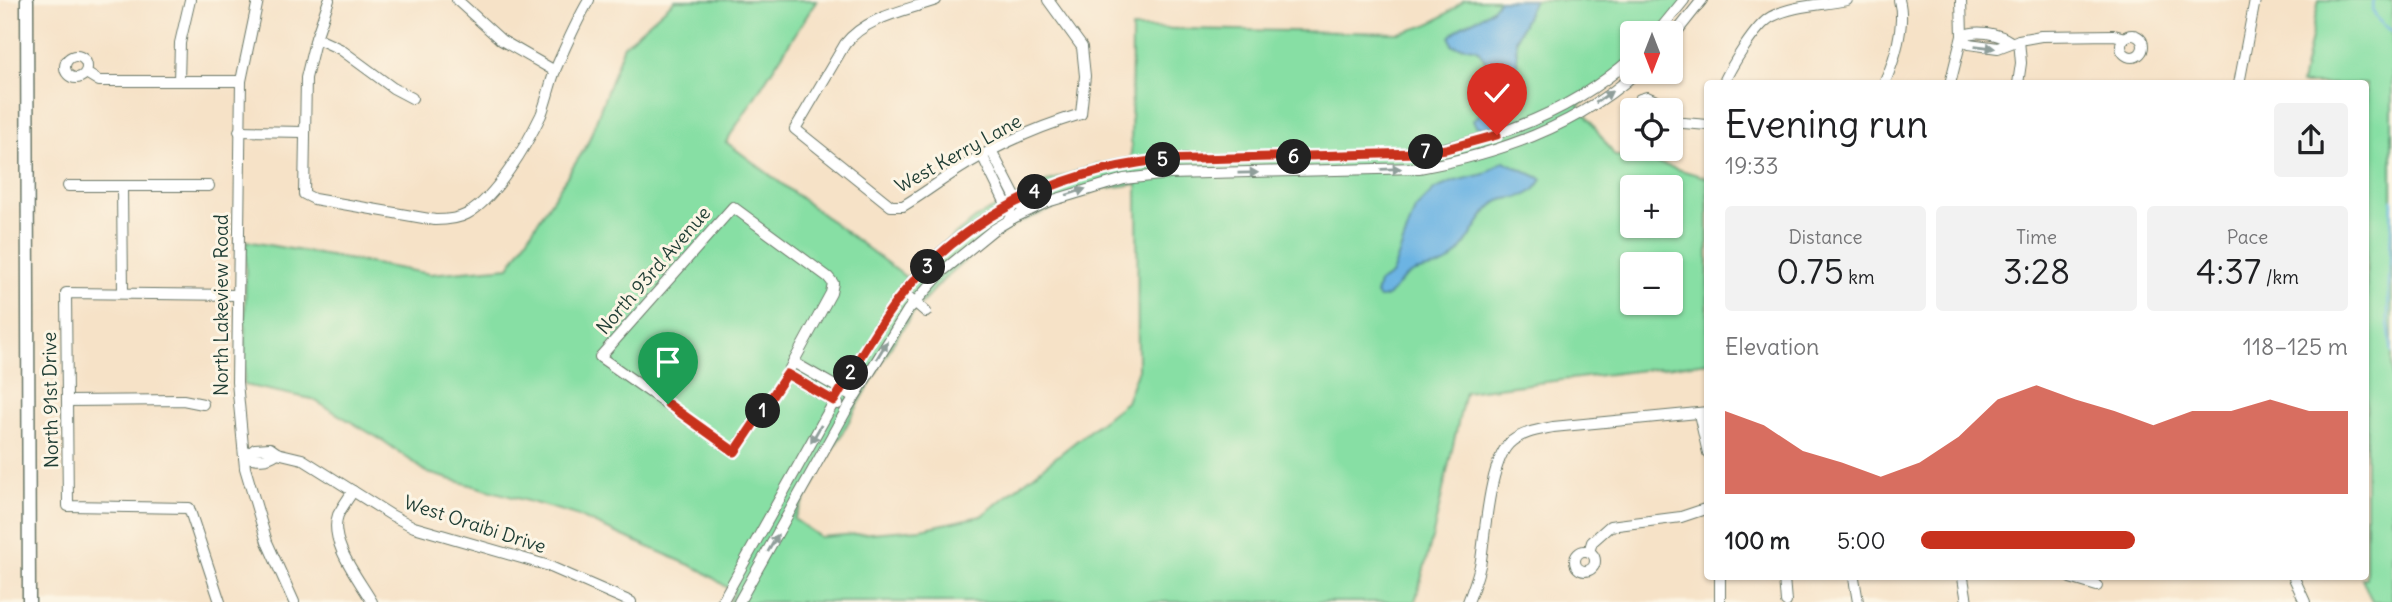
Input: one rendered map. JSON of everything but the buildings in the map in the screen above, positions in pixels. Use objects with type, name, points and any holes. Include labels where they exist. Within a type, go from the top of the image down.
[{"type":"main road","points":[[27,0],[29,602]]},
{"type":"street","points":[[179,81],[180,43],[190,0]]},
{"type":"street","name":"North Lakeview Road","points":[[258,0],[241,81],[237,382],[244,457],[267,542],[294,602]]},
{"type":"street","points":[[329,0],[306,78],[304,194],[314,199],[435,220],[464,216],[486,198],[527,141],[542,113],[571,33],[589,0]]},
{"type":"street","points":[[457,0],[501,40],[555,71]]},
{"type":"street","name":"West Kerry Lane","points":[[936,0],[880,18],[854,33],[795,129],[891,206],[903,206],[987,153],[1057,121],[1081,114],[1084,76],[1082,47],[1048,0]]},
{"type":"street","points":[[1667,21],[1684,0]]},
{"type":"street","points":[[1684,22],[1702,0]]},
{"type":"street","points":[[1725,80],[1732,65],[1759,28],[1770,18],[1847,0]]},
{"type":"street","points":[[1885,80],[1899,41],[1899,0]]},
{"type":"street","points":[[1951,80],[1962,36],[1961,0]]},
{"type":"street","points":[[2240,80],[2255,0]]},
{"type":"street","points":[[1962,36],[1969,44],[1998,48],[2015,41],[2074,34],[2114,35],[2125,38]]},
{"type":"street","points":[[316,38],[340,49],[393,88],[412,97]]},
{"type":"street","points":[[2015,41],[2021,63],[2019,80]]},
{"type":"street","points":[[722,602],[834,401],[871,339],[904,293],[962,234],[1007,205],[1065,180],[1122,164],[1159,160],[1417,153],[1446,149],[1497,135],[1554,112],[1620,67]]},
{"type":"street","points":[[86,73],[99,81],[241,81]]},
{"type":"street","points":[[739,602],[854,397],[915,302],[971,246],[1013,218],[1070,193],[1124,179],[1169,174],[1419,168],[1448,163],[1501,149],[1561,124],[1622,84]]},
{"type":"street","points":[[1683,123],[1704,125]]},
{"type":"street","points":[[239,131],[304,132]]},
{"type":"street","points":[[987,153],[1024,212]]},
{"type":"street","points":[[987,153],[1013,218]]},
{"type":"street","points":[[1323,157],[1323,171]]},
{"type":"street","points":[[1211,159],[1211,173]]},
{"type":"street","points":[[1122,164],[1124,179]]},
{"type":"street","points":[[68,186],[209,186]]},
{"type":"street","points":[[122,186],[123,293],[238,295]]},
{"type":"street","name":"North 93rd Avenue","points":[[787,374],[735,452],[600,357],[733,206],[828,276],[833,283],[831,293],[793,362]]},
{"type":"street","name":"North 91st Drive","points":[[123,293],[66,293],[68,506],[188,508],[220,602]]},
{"type":"street","points":[[904,293],[926,312]]},
{"type":"street","points":[[847,409],[787,374],[793,362],[854,397]]},
{"type":"street","points":[[68,401],[183,400],[203,404]]},
{"type":"street","points":[[1468,602],[1481,564],[1486,516],[1496,468],[1509,442],[1531,432],[1553,427],[1704,413]]},
{"type":"street","name":"West Oraibi Drive","points":[[244,457],[271,458],[277,453],[302,459],[414,527],[546,565],[631,602]]},
{"type":"street","points":[[353,491],[339,514],[335,531],[340,546],[372,602]]},
{"type":"street","points":[[1589,552],[1592,542],[1610,526],[1681,517],[1704,509]]},
{"type":"street","points":[[1720,580],[1720,602]]},
{"type":"street","points":[[1784,580],[1786,602]]},
{"type":"street","points":[[1854,580],[1858,602]]},
{"type":"street","points":[[1963,580],[1967,602]]},
{"type":"street","points":[[2077,580],[2097,586]]},
{"type":"street","points":[[2295,580],[2305,602]]},
{"type":"green space","points":[[675,0],[817,0],[726,142],[907,278],[979,216],[1049,181],[1097,165],[1131,159],[1132,28],[1399,33],[1434,21],[1464,0],[1691,0],[1674,21],[1620,21],[1620,77],[1579,105],[1615,156],[1620,156],[1620,161],[1650,161],[1704,177],[1704,362],[1465,392],[1415,602],[729,602],[734,592],[701,570],[573,514],[428,473],[385,442],[312,399],[244,385],[246,241],[430,274],[509,267],[587,145],[624,45]],"holes":[[[1137,184],[1138,369],[1126,402],[981,516],[921,529],[820,537],[794,519],[894,341],[916,309],[947,276],[982,246],[1020,222],[1100,189]]]},
{"type":"green space","points":[[2319,0],[2392,0],[2392,602],[2372,602],[2363,580],[2369,580],[2369,80],[2302,80]]},
{"type":"water","points":[[1499,0],[1534,0],[1516,39],[1518,83],[1513,104],[1493,129],[1489,130],[1476,126],[1473,120],[1496,104],[1502,96],[1495,75],[1478,50],[1452,45],[1450,37],[1456,30],[1487,13]]},
{"type":"water","points":[[1504,161],[1542,179],[1530,193],[1504,199],[1492,206],[1461,250],[1448,262],[1408,275],[1390,294],[1379,298],[1376,295],[1379,283],[1393,271],[1415,209],[1435,189],[1484,174]]},
{"type":"waterway","points":[[2374,0],[2375,15],[2392,31]]},
{"type":"waterway","points":[[2392,200],[2388,320],[2392,353]]},
{"type":"route","points":[[668,404],[735,452],[787,374],[834,401],[896,302],[934,260],[962,234],[1007,205],[1065,180],[1122,164],[1159,160],[1417,153],[1446,149],[1497,135]]}]
